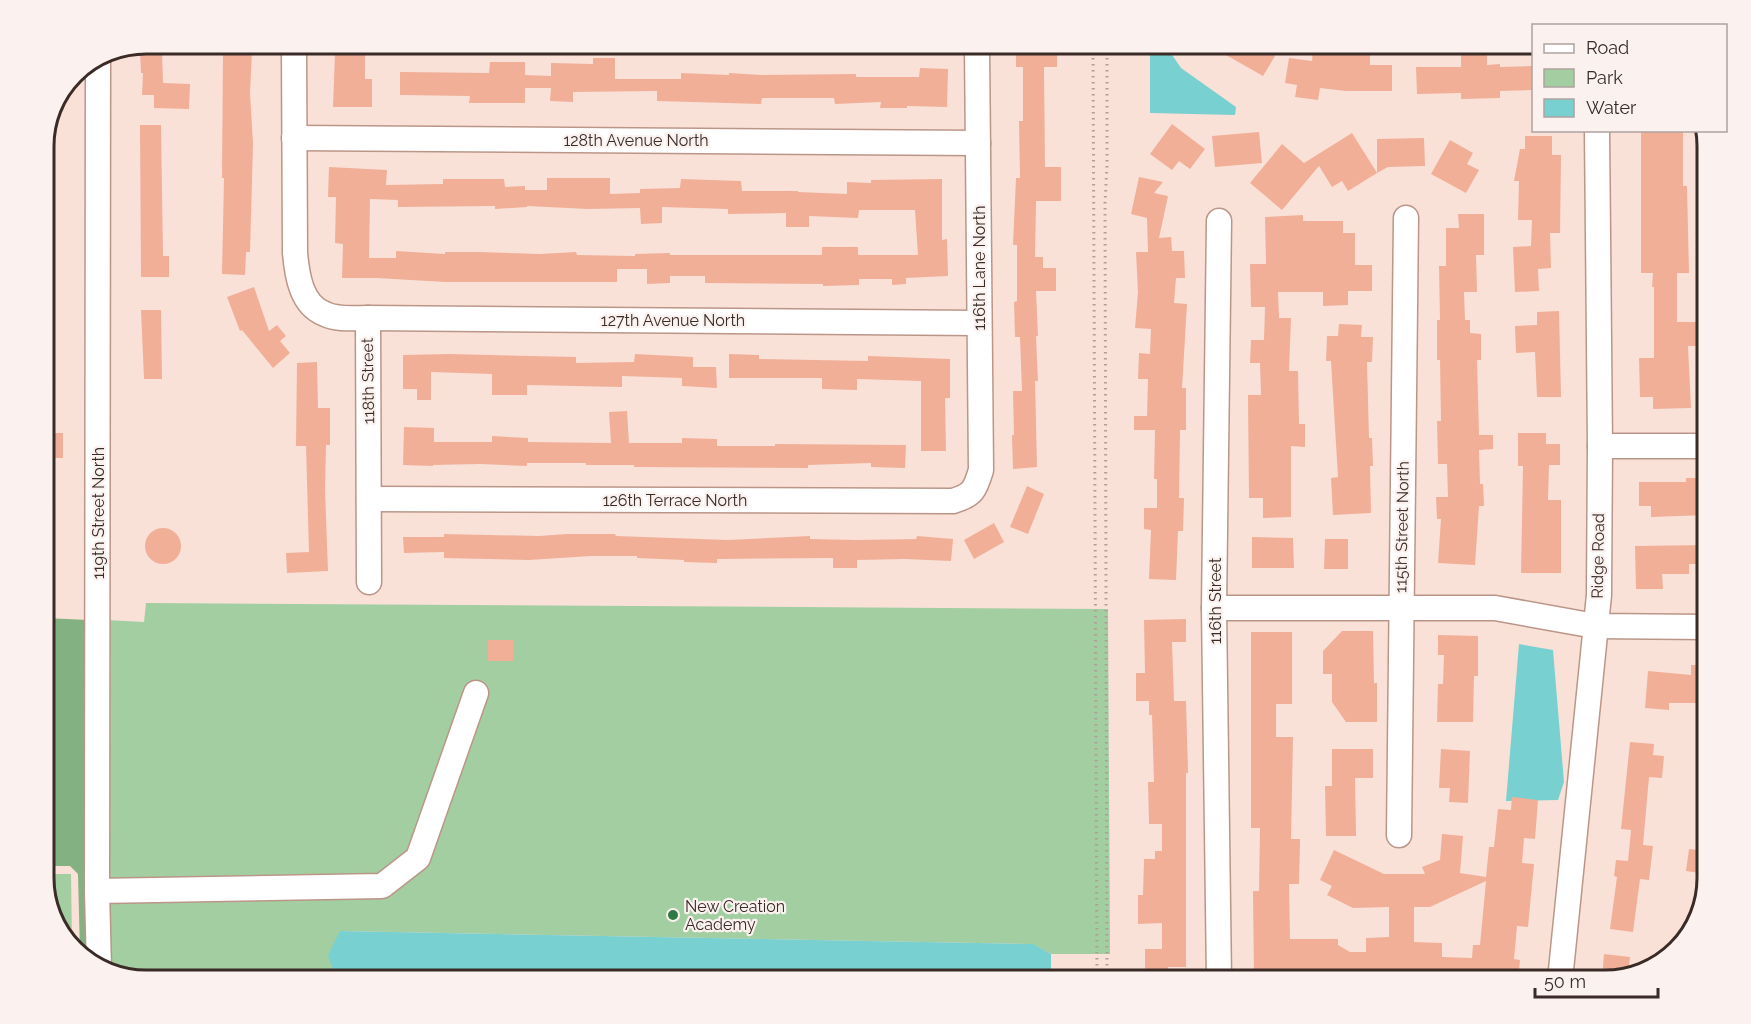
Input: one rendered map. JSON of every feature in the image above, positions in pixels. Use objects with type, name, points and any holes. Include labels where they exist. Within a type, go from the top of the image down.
[{"type":"street","name":"118th Street","points":[[294,54],[295,253],[301,289],[310,302],[324,314],[343,318],[368,318],[369,582]]},
{"type":"street","name":"116th Lane North","points":[[976,488],[981,471],[977,54]]},
{"type":"street","name":"119th Street North","points":[[98,68],[99,957]]},
{"type":"street","name":"Ridge Road","points":[[1561,970],[1599,595],[1597,132]]},
{"type":"street","name":"128th Avenue North","points":[[294,138],[978,143]]},
{"type":"street","name":"115th Street North","points":[[1399,835],[1406,218]]},
{"type":"street","name":"116th Street","points":[[1219,221],[1214,608],[1219,970]]},
{"type":"street","name":"127th Avenue North","points":[[368,318],[979,323]]},
{"type":"street","points":[[1600,446],[1697,446]]},
{"type":"street","name":"126th Terrace North","points":[[369,499],[953,501],[967,497],[976,488]]},
{"type":"street","points":[[1214,608],[1495,608],[1595,626],[1697,627]]},
{"type":"street","points":[[97,891],[382,886],[418,858],[476,693]]},
{"type":"path","points":[[1093,54],[1097,970]]},
{"type":"path","points":[[1107,54],[1105,226],[1107,970]]},
{"type":"green space","points":[[146,603],[1108,609],[1110,954],[1051,954],[1032,944],[341,931],[329,955],[333,970],[146,970],[122,967],[108,962],[107,620],[144,622]]},
{"type":"green space","points":[[54,618],[89,620],[90,951],[80,941],[78,874],[70,866],[54,866]]},
{"type":"green space","points":[[54,874],[71,874],[72,932],[63,919],[54,884]]},
{"type":"water","points":[[1150,54],[1171,54],[1181,68],[1236,107],[1235,115],[1150,113]]},
{"type":"water","points":[[1519,644],[1553,650],[1564,782],[1558,800],[1506,801]]},
{"type":"water","points":[[340,931],[1033,944],[1051,954],[1051,970],[333,970],[328,955]]},
{"type":"building","points":[[162,54],[163,83],[190,84],[189,109],[154,108],[154,95],[142,95],[143,73],[141,73],[140,55]]},
{"type":"building","points":[[223,54],[252,54],[250,93],[253,144],[250,252],[246,252],[245,275],[222,274],[224,178],[222,178]]},
{"type":"building","points":[[335,54],[365,54],[365,79],[372,79],[372,107],[333,107]]},
{"type":"building","points":[[1016,54],[1057,54],[1057,67],[1044,67],[1045,167],[1061,167],[1061,201],[1036,201],[1035,257],[1043,257],[1043,268],[1056,268],[1056,291],[1036,291],[1037,467],[1013,469],[1013,391],[1022,391],[1020,337],[1015,337],[1017,245],[1013,245],[1016,178],[1020,178],[1019,121],[1023,121],[1023,67],[1016,67]]},
{"type":"building","points":[[1224,54],[1272,54],[1275,56],[1263,76]]},
{"type":"building","points":[[1313,54],[1370,54],[1370,65],[1392,65],[1392,91],[1346,91],[1320,88],[1318,100],[1295,97],[1297,85],[1285,83],[1289,58],[1312,61]]},
{"type":"building","points":[[1461,54],[1487,54],[1487,65],[1532,66],[1532,90],[1500,91],[1500,98],[1461,99],[1461,93],[1417,94],[1416,67],[1461,67]]},
{"type":"building","points":[[593,58],[615,58],[615,79],[681,79],[681,73],[856,74],[856,77],[919,77],[920,68],[948,69],[947,107],[880,108],[881,102],[835,104],[834,98],[762,98],[761,104],[657,101],[657,91],[573,92],[573,102],[550,101],[551,88],[525,88],[525,103],[469,103],[470,96],[400,95],[400,72],[489,73],[490,62],[525,62],[525,75],[551,76],[551,63],[593,64]]},
{"type":"building","points":[[1172,124],[1205,149],[1190,169],[1179,161],[1172,170],[1150,154]]},
{"type":"building","points":[[140,125],[161,125],[163,256],[169,256],[169,277],[141,277]]},
{"type":"building","points":[[1259,132],[1262,163],[1215,167],[1212,136]]},
{"type":"building","points":[[1641,132],[1683,132],[1683,186],[1687,186],[1689,273],[1677,273],[1677,322],[1697,322],[1697,346],[1688,346],[1691,408],[1653,409],[1653,397],[1640,397],[1639,358],[1654,358],[1653,273],[1641,273]]},
{"type":"building","points":[[1352,133],[1377,173],[1348,191],[1342,181],[1332,187],[1319,166],[1282,210],[1250,183],[1282,144],[1304,163]]},
{"type":"building","points":[[1525,136],[1552,136],[1552,155],[1561,155],[1560,233],[1550,233],[1551,268],[1538,269],[1539,291],[1515,292],[1513,247],[1531,246],[1532,220],[1518,220],[1519,181],[1514,181],[1520,149],[1525,149]]},
{"type":"building","points":[[1424,138],[1425,166],[1388,167],[1377,173],[1377,139]]},
{"type":"building","points":[[1450,140],[1473,153],[1467,164],[1479,170],[1466,193],[1431,174]]},
{"type":"building","points":[[329,167],[387,170],[386,185],[443,184],[443,179],[504,179],[505,187],[525,186],[525,190],[547,190],[547,178],[610,178],[610,194],[640,193],[640,189],[680,188],[681,179],[741,181],[742,191],[847,194],[847,182],[942,179],[942,240],[947,239],[948,276],[906,278],[906,284],[892,285],[892,279],[859,279],[859,285],[823,286],[823,284],[705,283],[705,276],[670,276],[670,283],[647,284],[647,269],[617,269],[617,282],[445,282],[342,278],[343,244],[335,243],[336,197],[328,197]],"holes":[[[370,199],[398,200],[398,207],[640,208],[641,224],[662,223],[662,207],[728,209],[728,214],[786,213],[786,227],[809,227],[809,216],[858,218],[859,210],[915,210],[918,255],[858,255],[858,247],[822,247],[822,255],[670,255],[670,253],[635,254],[635,256],[577,255],[576,252],[540,254],[445,252],[445,254],[396,251],[396,258],[369,258]]]},
{"type":"building","points":[[1139,177],[1163,182],[1154,193],[1168,196],[1159,238],[1171,237],[1172,251],[1184,251],[1185,278],[1176,278],[1174,303],[1187,304],[1182,388],[1186,388],[1186,430],[1180,430],[1179,498],[1184,498],[1183,531],[1178,531],[1176,580],[1149,579],[1151,530],[1144,529],[1144,508],[1157,508],[1157,479],[1154,479],[1155,430],[1134,430],[1134,416],[1147,416],[1148,379],[1138,379],[1139,353],[1150,354],[1151,329],[1135,328],[1138,292],[1136,252],[1148,252],[1147,218],[1131,214]]},
{"type":"building","points":[[1458,214],[1484,214],[1484,255],[1476,255],[1477,292],[1464,292],[1465,320],[1470,320],[1470,333],[1481,334],[1481,360],[1477,360],[1479,435],[1493,435],[1493,449],[1479,450],[1480,484],[1483,484],[1484,506],[1479,506],[1475,565],[1438,563],[1441,519],[1437,519],[1436,497],[1448,497],[1447,464],[1438,464],[1437,421],[1441,421],[1440,360],[1437,360],[1437,320],[1440,320],[1439,266],[1446,266],[1446,228],[1459,228]]},
{"type":"building","points":[[1303,215],[1303,221],[1343,221],[1343,233],[1355,233],[1355,265],[1372,265],[1372,291],[1348,291],[1348,305],[1323,306],[1323,292],[1278,292],[1279,318],[1291,318],[1289,371],[1298,371],[1299,424],[1305,424],[1305,447],[1291,446],[1291,517],[1263,518],[1263,498],[1249,498],[1248,395],[1261,395],[1260,363],[1250,363],[1251,340],[1264,340],[1265,307],[1251,307],[1250,264],[1266,264],[1265,217]]},
{"type":"building","points":[[254,287],[269,331],[277,325],[286,336],[280,341],[290,353],[273,368],[242,330],[240,331],[227,297]]},
{"type":"building","points":[[141,310],[161,310],[162,379],[144,379]]},
{"type":"building","points":[[1559,311],[1561,397],[1537,397],[1535,352],[1516,353],[1515,326],[1537,325],[1537,312]]},
{"type":"building","points":[[1339,324],[1362,325],[1361,337],[1373,337],[1372,362],[1367,362],[1369,438],[1372,438],[1373,466],[1370,466],[1371,513],[1333,515],[1331,478],[1338,477],[1331,361],[1326,361],[1327,336],[1338,336]]},
{"type":"building","points":[[635,354],[693,357],[693,367],[716,367],[717,388],[682,386],[682,378],[622,376],[622,387],[527,385],[527,395],[492,395],[492,374],[431,372],[431,400],[417,400],[417,389],[403,389],[403,355],[576,357],[576,363],[634,362]]},
{"type":"building","points":[[729,354],[759,355],[759,359],[868,361],[868,356],[950,359],[950,398],[945,398],[946,451],[921,451],[921,381],[857,379],[857,390],[822,389],[822,378],[729,378]]},
{"type":"building","points":[[317,362],[318,408],[330,408],[330,445],[326,445],[325,490],[328,571],[287,573],[286,553],[309,552],[306,446],[296,446],[297,363]]},
{"type":"building","points":[[627,411],[629,443],[682,443],[682,438],[717,439],[717,446],[906,445],[905,468],[871,467],[871,463],[808,465],[808,468],[634,467],[634,465],[586,465],[586,463],[527,463],[527,466],[403,465],[404,427],[434,428],[434,442],[492,442],[492,436],[528,438],[528,442],[611,443],[609,412]]},
{"type":"building","points":[[54,433],[63,433],[63,458],[54,458]]},
{"type":"building","points":[[1518,433],[1546,433],[1546,444],[1560,444],[1560,465],[1549,465],[1548,500],[1561,500],[1561,573],[1521,573],[1523,466],[1518,466]]},
{"type":"building","points":[[1686,478],[1697,478],[1697,515],[1651,517],[1651,506],[1639,506],[1639,482],[1686,482]]},
{"type":"building","points":[[1027,486],[1044,494],[1028,534],[1010,527]]},
{"type":"building","points":[[994,523],[1004,542],[974,559],[964,540]]},
{"type":"building","points":[[163,528],[176,533],[181,546],[176,559],[163,564],[150,559],[145,546],[150,533]]},
{"type":"building","points":[[444,534],[539,536],[615,534],[616,536],[728,540],[810,536],[810,539],[857,540],[916,539],[917,536],[953,539],[951,561],[857,560],[857,568],[833,568],[833,558],[717,559],[717,563],[637,558],[637,556],[529,560],[444,558],[444,552],[404,553],[403,537],[444,537]]},
{"type":"building","points":[[1252,537],[1293,538],[1294,568],[1252,568]]},
{"type":"building","points":[[1325,539],[1348,539],[1348,569],[1324,569]]},
{"type":"building","points":[[1697,545],[1697,564],[1689,564],[1689,574],[1662,574],[1663,589],[1636,589],[1635,546]]},
{"type":"building","points":[[1186,619],[1186,642],[1172,642],[1174,701],[1186,701],[1188,773],[1186,773],[1186,967],[1168,967],[1168,970],[1145,970],[1145,949],[1162,949],[1162,923],[1138,924],[1138,895],[1143,895],[1144,859],[1155,859],[1155,851],[1162,851],[1162,824],[1149,824],[1148,782],[1154,782],[1152,715],[1149,715],[1149,701],[1136,701],[1136,673],[1145,673],[1144,620]]},
{"type":"building","points":[[1342,631],[1373,631],[1377,722],[1346,722],[1332,702],[1332,674],[1323,674],[1323,651]]},
{"type":"building","points":[[1251,632],[1292,632],[1292,704],[1276,704],[1276,737],[1293,737],[1291,839],[1300,839],[1299,884],[1289,884],[1290,939],[1338,939],[1338,945],[1350,952],[1366,952],[1366,938],[1389,937],[1389,907],[1353,908],[1327,895],[1332,886],[1320,880],[1334,850],[1384,874],[1425,874],[1422,867],[1440,860],[1442,834],[1463,836],[1460,873],[1486,877],[1489,847],[1494,847],[1498,809],[1511,810],[1512,797],[1538,800],[1535,839],[1524,838],[1522,863],[1534,864],[1528,927],[1517,926],[1514,959],[1520,960],[1519,970],[1254,970],[1253,891],[1259,891],[1260,828],[1251,828]],"holes":[[[1486,881],[1480,945],[1473,945],[1472,958],[1442,957],[1442,943],[1414,942],[1414,907],[1430,907]]]},
{"type":"building","points":[[1438,635],[1478,636],[1478,676],[1474,676],[1473,722],[1437,722],[1438,684],[1443,684],[1444,655],[1438,655]]},
{"type":"building","points":[[488,640],[514,640],[513,661],[488,661]]},
{"type":"building","points":[[1691,665],[1697,665],[1697,703],[1669,703],[1669,710],[1645,708],[1648,671],[1691,675]]},
{"type":"building","points":[[1630,742],[1654,744],[1653,755],[1664,756],[1662,778],[1649,777],[1643,845],[1653,846],[1649,880],[1640,879],[1633,932],[1610,929],[1617,877],[1614,876],[1616,860],[1628,861],[1631,830],[1621,829]]},
{"type":"building","points":[[1332,749],[1373,749],[1373,778],[1355,778],[1356,836],[1326,836],[1325,786],[1332,786]]},
{"type":"building","points":[[1441,749],[1470,751],[1468,803],[1449,802],[1450,788],[1439,788]]},
{"type":"building","points":[[1689,849],[1697,850],[1697,873],[1686,871]]},
{"type":"building","points":[[1604,954],[1630,957],[1629,967],[1603,970]]},
{"type":"place","name":"New Creation Academy","points":[[673,915]]}]
